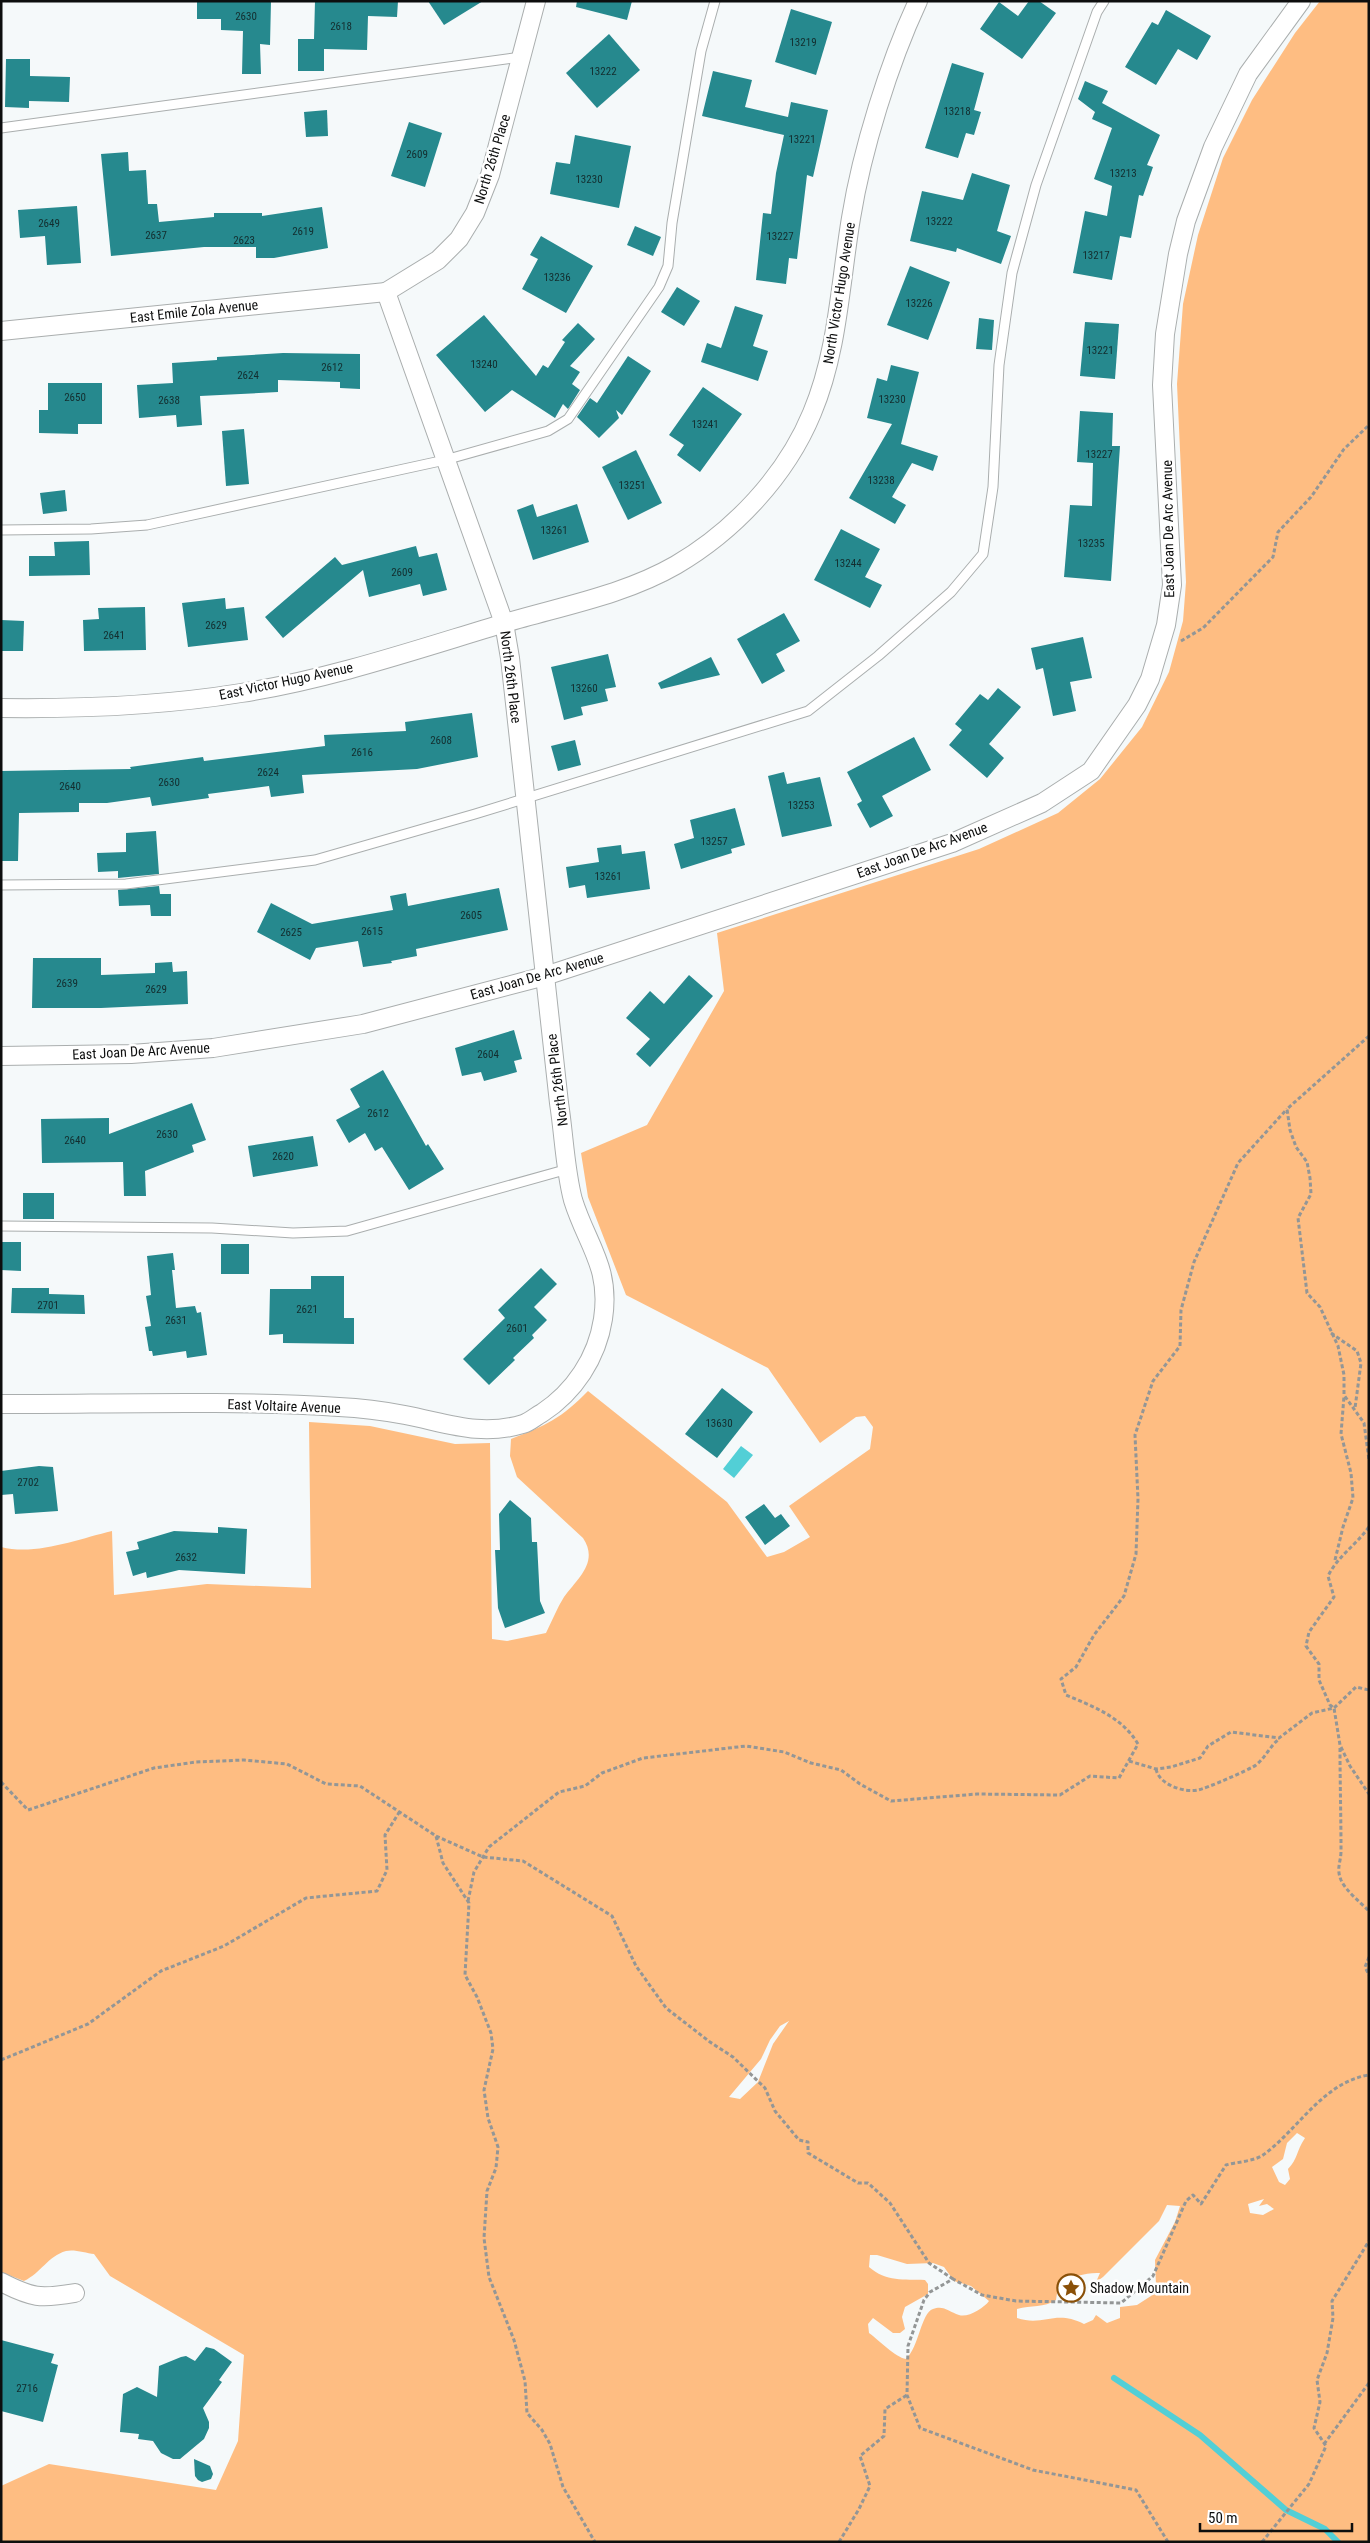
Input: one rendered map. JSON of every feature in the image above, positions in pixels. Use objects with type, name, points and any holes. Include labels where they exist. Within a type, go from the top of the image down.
[{"type":"street","name":"North 26th Place","points":[[536,1],[490,175],[475,213],[459,239],[438,260],[386,292],[504,623],[510,658],[568,1169],[574,1200],[598,1257],[604,1278],[605,1302],[603,1321],[586,1368],[557,1403]]},
{"type":"street","name":"North Victor Hugo Avenue","points":[[504,623],[591,599],[643,581],[675,565],[712,541],[735,521],[779,472],[803,432],[824,381],[834,346],[844,263],[861,170],[881,100],[918,1]]},
{"type":"street","name":"East Joan De Arc Avenue","points":[[1,1056],[131,1054],[213,1048],[362,1024],[545,976],[952,843],[1042,804],[1091,771],[1137,704],[1150,680],[1166,625],[1172,585],[1162,385],[1165,334],[1178,254],[1186,220],[1213,147],[1248,74],[1300,1]]},
{"type":"street","name":"East Emile Zola Avenue","points":[[1,331],[386,292]]},
{"type":"street","name":"East Victor Hugo Avenue","points":[[1,708],[121,706],[242,693],[382,661],[504,623]]},
{"type":"street","name":"East Voltaire Avenue","points":[[1,1404],[341,1407],[404,1415],[471,1430],[500,1429],[526,1423],[557,1403]]},
{"type":"street","points":[[1,2282],[33,2296],[47,2298],[75,2293]]},
{"type":"lane","points":[[1,530],[91,529],[147,525],[445,460],[548,431],[568,419],[659,287],[668,266],[672,223],[701,51],[714,1]]},
{"type":"lane","points":[[1,885],[126,884],[315,860],[475,814],[808,711],[878,656],[951,592],[983,554],[993,487],[999,365],[1012,274],[1036,185],[1097,12],[1104,1]]},
{"type":"lane","points":[[1,128],[522,57]]},
{"type":"lane","points":[[1,1226],[202,1228],[293,1233],[347,1231],[568,1169]]},
{"type":"path","points":[[1158,655],[1203,628],[1273,558],[1278,532],[1311,497],[1344,449],[1369,425]]},
{"type":"path","points":[[595,2542],[564,2487],[546,2437],[527,2413],[525,2381],[514,2340],[489,2276],[484,2238],[487,2192],[496,2168],[498,2147],[488,2118],[484,2090],[493,2049],[492,2033],[465,1976],[469,1935],[468,1901],[474,1872],[489,1847],[560,1792],[585,1786],[602,1773],[643,1758],[746,1746],[784,1752],[811,1763],[841,1770],[860,1784],[891,1801],[977,1794],[1060,1795],[1090,1776],[1119,1778],[1138,1744],[1130,1729],[1098,1708],[1066,1695],[1061,1680],[1076,1667],[1094,1635],[1124,1596],[1136,1554],[1138,1499],[1135,1435],[1153,1381],[1180,1346],[1181,1310],[1194,1262],[1238,1162],[1287,1109],[1369,1036]]},
{"type":"path","points":[[1287,1109],[1290,1130],[1296,1147],[1307,1162],[1310,1178],[1310,1194],[1298,1218],[1307,1293],[1320,1307],[1338,1346],[1344,1375],[1341,1434],[1354,1498],[1343,1528],[1335,1562],[1328,1576],[1334,1597],[1309,1632],[1306,1646],[1319,1664],[1319,1680],[1330,1705],[1334,1708],[1340,1745],[1342,1779],[1338,1795],[1341,1808],[1341,1858],[1337,1868],[1341,1882],[1369,1911]]},
{"type":"path","points":[[1330,1332],[1357,1351],[1361,1364],[1355,1408]]},
{"type":"path","points":[[1344,1395],[1364,1423],[1369,1460]]},
{"type":"path","points":[[1335,1562],[1352,1548],[1369,1528]]},
{"type":"path","points":[[1156,1769],[1157,1773],[1173,1787],[1198,1790],[1256,1765],[1269,1746],[1279,1738],[1312,1713],[1334,1708],[1356,1687],[1369,1690]]},
{"type":"path","points":[[1129,1761],[1156,1769],[1200,1758],[1208,1746],[1231,1732],[1279,1738]]},
{"type":"path","points":[[1340,1745],[1350,1766],[1369,1794]]},
{"type":"path","points":[[1,1782],[28,1810],[154,1768],[196,1762],[244,1760],[287,1764],[326,1784],[360,1786],[436,1836],[483,1857],[523,1861],[612,1916],[636,1966],[666,2008],[733,2057],[765,2088],[775,2112],[799,2140],[808,2142],[808,2152],[858,2183],[868,2183],[890,2203],[929,2263],[982,2295],[1016,2301],[1121,2303],[1153,2276],[1186,2201],[1193,2195],[1201,2204],[1226,2165],[1262,2156],[1326,2096],[1356,2077],[1369,2075]]},
{"type":"path","points":[[1,2060],[88,2024],[161,1971],[224,1946],[306,1898],[377,1890],[387,1870],[385,1835],[400,1811]]},
{"type":"path","points":[[436,1836],[443,1863],[468,1901]]},
{"type":"path","points":[[1369,1957],[1365,1966],[1369,1975]]},
{"type":"path","points":[[1262,2542],[1309,2484],[1326,2446],[1314,2428],[1320,2402],[1318,2380],[1327,2352],[1332,2327],[1332,2301],[1369,2241]]},
{"type":"path","points":[[953,2279],[930,2292],[924,2300],[914,2324],[908,2346],[907,2394],[920,2428],[1033,2470],[1136,2490],[1168,2542]]},
{"type":"path","points":[[1324,2444],[1369,2383]]},
{"type":"path","points":[[839,2542],[859,2509],[870,2486],[860,2456],[884,2436],[885,2409],[907,2394]]},
{"type":"shaded area","points":[[1320,1],[1369,1],[1369,2542],[1,2542],[1,2486],[49,2464],[216,2490],[238,2441],[244,2355],[110,2276],[94,2254],[73,2250],[60,2253],[24,2281],[1,2272],[1,1547],[14,1549],[43,1548],[112,1531],[114,1595],[207,1584],[311,1588],[309,1422],[370,1426],[455,1444],[490,1443],[492,1639],[507,1641],[546,1633],[564,1597],[585,1569],[589,1555],[583,1538],[517,1477],[510,1456],[511,1439],[553,1420],[570,1408],[588,1391],[727,1502],[767,1557],[784,1552],[810,1537],[789,1506],[870,1449],[873,1427],[865,1416],[856,1417],[820,1443],[768,1368],[626,1295],[588,1197],[581,1153],[647,1125],[724,991],[717,933],[979,849],[1058,813],[1100,779],[1142,727],[1169,672],[1183,621],[1186,582],[1177,384],[1183,304],[1198,235],[1223,158],[1252,100],[1295,33]],"holes":[[[789,2021],[773,2044],[758,2082],[740,2099],[729,2097],[761,2059],[770,2040],[780,2026]],[[1297,2133],[1305,2138],[1294,2162],[1288,2169],[1290,2179],[1285,2185],[1279,2182],[1272,2167],[1283,2159],[1287,2143]],[[1264,2199],[1259,2206],[1267,2204],[1274,2209],[1263,2215],[1250,2213],[1248,2204]],[[1167,2205],[1180,2206],[1175,2222],[1155,2260],[1156,2286],[1151,2296],[1137,2305],[1120,2307],[1120,2318],[1107,2323],[1096,2315],[1093,2320],[1084,2324],[1065,2318],[1035,2321],[1017,2318],[1017,2309],[1047,2304],[1056,2300],[1059,2280],[1095,2273],[1100,2273],[1096,2282],[1159,2221]],[[870,2255],[877,2255],[907,2264],[933,2263],[944,2267],[954,2281],[971,2286],[989,2301],[980,2309],[963,2316],[946,2309],[933,2309],[926,2317],[910,2354],[906,2359],[902,2358],[869,2333],[868,2324],[873,2318],[893,2333],[900,2333],[905,2329],[902,2317],[905,2307],[928,2294],[928,2284],[925,2280],[896,2279],[875,2272],[869,2267]]]},
{"type":"water","points":[[741,1446],[753,1455],[734,1478],[723,1469]]},
{"type":"building","points":[[197,1],[271,1],[270,45],[260,44],[261,74],[242,74],[243,31],[221,30],[221,19],[197,19]]},
{"type":"building","points":[[315,1],[398,1],[397,17],[368,16],[367,50],[324,49],[324,71],[298,71],[298,39],[314,39]]},
{"type":"building","points":[[428,1],[483,1],[444,25]]},
{"type":"building","points":[[577,1],[632,1],[627,20],[576,7]]},
{"type":"building","points":[[1029,1],[1039,1],[1056,13],[1022,59],[980,29],[999,2],[1018,16]]},
{"type":"building","points":[[791,9],[832,22],[816,75],[775,62]]},
{"type":"building","points":[[1166,10],[1211,36],[1197,60],[1178,49],[1156,85],[1125,67],[1152,22],[1158,25]]},
{"type":"building","points":[[609,34],[640,70],[597,108],[566,73]]},
{"type":"building","points":[[6,59],[30,59],[30,76],[70,77],[69,102],[29,101],[29,108],[5,107]]},
{"type":"building","points":[[952,63],[984,73],[974,110],[981,112],[974,135],[966,133],[958,158],[925,148]]},
{"type":"building","points":[[713,71],[752,80],[745,107],[788,117],[791,102],[828,110],[813,177],[807,175],[797,259],[789,258],[786,284],[756,280],[763,213],[771,214],[776,173],[784,135],[702,116]]},
{"type":"building","points":[[1085,81],[1108,91],[1102,103],[1160,135],[1147,165],[1153,167],[1143,196],[1139,195],[1131,238],[1120,236],[1112,280],[1073,273],[1085,211],[1107,216],[1112,186],[1094,179],[1112,128],[1092,119],[1095,112],[1078,99]]},
{"type":"building","points":[[327,110],[328,136],[306,137],[304,112]]},
{"type":"building","points":[[409,122],[442,133],[425,187],[391,176]]},
{"type":"building","points":[[575,135],[631,146],[619,208],[550,194],[556,162],[570,164]]},
{"type":"building","points":[[128,152],[129,171],[146,170],[148,204],[157,204],[159,222],[214,217],[214,213],[262,213],[262,216],[322,207],[328,248],[274,258],[256,258],[256,247],[204,247],[111,256],[101,154]]},
{"type":"building","points":[[972,173],[1010,185],[997,231],[1011,236],[1001,264],[957,248],[956,252],[910,241],[922,191],[963,200]]},
{"type":"building","points":[[77,206],[81,263],[47,265],[45,236],[20,238],[18,210]]},
{"type":"building","points":[[635,226],[661,237],[653,256],[627,245]]},
{"type":"building","points":[[541,236],[593,266],[566,313],[522,289],[538,259],[530,255]]},
{"type":"building","points":[[910,266],[950,282],[928,340],[887,325]]},
{"type":"building","points":[[677,287],[700,301],[684,326],[661,312]]},
{"type":"building","points":[[735,306],[763,315],[753,346],[768,351],[758,381],[701,362],[707,343],[721,348]]},
{"type":"building","points":[[484,315],[536,376],[543,365],[548,368],[565,342],[562,340],[578,323],[595,339],[570,366],[580,372],[572,384],[580,390],[568,409],[563,404],[555,418],[512,390],[485,412],[436,355]]},
{"type":"building","points":[[979,318],[994,320],[992,350],[976,349]]},
{"type":"building","points":[[1085,322],[1119,324],[1115,379],[1080,376]]},
{"type":"building","points":[[283,353],[360,354],[360,389],[340,388],[340,382],[278,380],[278,392],[200,396],[202,425],[177,427],[176,415],[139,418],[137,385],[173,383],[172,363],[217,360],[217,357]]},
{"type":"building","points":[[628,356],[651,371],[622,415],[616,410],[619,418],[599,438],[577,417],[590,398],[597,403]]},
{"type":"building","points":[[891,365],[919,372],[901,444],[938,456],[933,471],[912,463],[892,497],[906,505],[895,524],[849,498],[892,424],[867,418],[877,378],[887,381]]},
{"type":"building","points":[[48,383],[102,383],[102,424],[78,424],[78,434],[39,433],[39,410],[48,410]]},
{"type":"building","points":[[703,387],[742,414],[700,472],[677,455],[684,445],[669,435]]},
{"type":"building","points":[[1080,411],[1113,413],[1112,446],[1120,446],[1111,581],[1064,577],[1070,505],[1092,506],[1093,463],[1077,462]]},
{"type":"building","points":[[244,429],[249,484],[226,486],[222,431]]},
{"type":"building","points":[[636,450],[662,503],[628,520],[602,467]]},
{"type":"building","points":[[65,490],[67,511],[43,514],[40,493]]},
{"type":"building","points":[[533,504],[537,517],[577,504],[589,542],[533,560],[517,510]]},
{"type":"building","points":[[841,529],[880,549],[865,577],[882,585],[870,608],[814,580]]},
{"type":"building","points":[[89,541],[90,575],[29,576],[29,556],[55,556],[54,542]]},
{"type":"building","points":[[416,546],[419,557],[437,553],[447,590],[423,596],[420,584],[369,597],[363,570],[283,638],[265,617],[335,557],[342,565]]},
{"type":"building","points":[[225,598],[226,609],[244,607],[248,640],[188,647],[182,603]]},
{"type":"building","points":[[145,607],[146,650],[84,651],[83,620],[99,619],[98,608]]},
{"type":"building","points":[[784,613],[800,641],[776,654],[785,671],[762,684],[737,639]]},
{"type":"building","points":[[1,620],[24,621],[23,651],[1,651]]},
{"type":"building","points":[[1083,637],[1092,678],[1070,682],[1076,711],[1053,716],[1043,668],[1036,670],[1031,648]]},
{"type":"building","points":[[608,654],[616,687],[605,689],[608,701],[581,707],[583,715],[564,720],[551,667]]},
{"type":"building","points":[[711,657],[720,675],[661,689],[658,683]]},
{"type":"building","points":[[998,688],[1021,707],[989,744],[1004,758],[987,778],[949,745],[962,730],[955,724],[980,694],[988,700]]},
{"type":"building","points":[[472,713],[478,757],[417,769],[302,775],[304,793],[271,797],[269,786],[208,794],[209,798],[152,806],[150,797],[107,803],[79,803],[79,812],[19,813],[18,861],[1,861],[1,771],[131,769],[130,767],[203,757],[204,761],[325,746],[324,735],[406,731],[405,722]]},
{"type":"building","points":[[914,737],[931,770],[882,796],[893,816],[870,828],[857,804],[862,801],[847,772]]},
{"type":"building","points":[[575,740],[581,765],[558,771],[551,746]]},
{"type":"building","points":[[784,772],[787,784],[820,777],[832,826],[782,837],[768,776]]},
{"type":"building","points":[[735,808],[745,845],[731,849],[732,853],[681,869],[674,844],[694,838],[690,820]]},
{"type":"building","points":[[156,831],[159,874],[118,878],[118,871],[98,872],[97,853],[126,852],[126,833]]},
{"type":"building","points":[[621,845],[622,854],[645,851],[650,889],[587,898],[585,885],[569,888],[566,867],[599,862],[597,848]]},
{"type":"building","points":[[159,886],[160,894],[171,894],[171,916],[151,916],[150,905],[119,906],[118,890]]},
{"type":"building","points":[[499,888],[508,930],[416,949],[417,956],[391,961],[392,963],[363,967],[358,941],[316,948],[310,960],[257,932],[271,903],[312,924],[393,910],[390,896],[406,893],[408,906]]},
{"type":"building","points":[[33,958],[101,958],[101,975],[155,973],[155,963],[172,962],[173,972],[187,971],[188,1004],[101,1008],[32,1008]]},
{"type":"building","points":[[689,975],[713,996],[650,1067],[636,1054],[650,1039],[626,1018],[650,991],[664,1004]]},
{"type":"building","points":[[514,1030],[522,1059],[514,1061],[517,1072],[484,1081],[481,1072],[462,1076],[455,1048]]},
{"type":"building","points":[[383,1070],[426,1146],[428,1144],[444,1169],[409,1190],[382,1147],[375,1151],[365,1133],[349,1143],[336,1120],[360,1107],[350,1089]]},
{"type":"building","points":[[192,1103],[206,1140],[192,1145],[194,1152],[145,1171],[146,1196],[124,1196],[123,1162],[42,1163],[41,1119],[109,1118],[109,1134]]},
{"type":"building","points":[[313,1136],[318,1166],[253,1177],[248,1146]]},
{"type":"building","points":[[23,1193],[54,1193],[54,1219],[23,1219]]},
{"type":"building","points":[[1,1242],[21,1242],[21,1271],[1,1270]]},
{"type":"building","points":[[221,1244],[249,1244],[249,1274],[221,1274]]},
{"type":"building","points":[[173,1253],[175,1270],[172,1270],[176,1308],[195,1306],[197,1313],[201,1312],[207,1355],[187,1358],[186,1351],[153,1356],[152,1351],[149,1351],[145,1327],[151,1326],[146,1296],[151,1295],[147,1256]]},
{"type":"building","points":[[541,1268],[557,1284],[534,1307],[547,1320],[532,1335],[534,1338],[513,1358],[515,1360],[489,1385],[463,1359],[505,1318],[498,1310]]},
{"type":"building","points":[[311,1276],[344,1276],[344,1318],[354,1318],[354,1344],[283,1343],[283,1334],[269,1335],[270,1289],[311,1289]]},
{"type":"building","points":[[12,1288],[49,1288],[49,1294],[84,1295],[85,1314],[11,1313]]},
{"type":"building","points":[[722,1388],[753,1412],[717,1458],[685,1434]]},
{"type":"building","points":[[39,1466],[53,1467],[58,1511],[15,1514],[13,1494],[1,1495],[1,1471]]},
{"type":"building","points":[[510,1500],[531,1518],[532,1542],[537,1542],[540,1601],[545,1613],[505,1628],[498,1608],[495,1550],[500,1550],[499,1514]]},
{"type":"building","points":[[764,1504],[775,1518],[781,1514],[790,1526],[765,1545],[745,1517]]},
{"type":"building","points":[[218,1527],[247,1529],[245,1574],[179,1570],[147,1578],[146,1572],[133,1576],[126,1552],[139,1549],[137,1542],[174,1531],[218,1533]]},
{"type":"building","points":[[1,2340],[54,2354],[51,2363],[58,2365],[43,2422],[1,2411]]},
{"type":"building","points":[[206,2347],[214,2349],[232,2362],[219,2380],[222,2382],[203,2408],[209,2422],[209,2428],[204,2439],[180,2459],[173,2459],[161,2453],[153,2441],[138,2439],[139,2434],[120,2432],[123,2394],[137,2387],[157,2397],[159,2366],[186,2356],[195,2361]]},
{"type":"building","points":[[194,2459],[210,2466],[213,2474],[211,2479],[202,2482],[198,2480],[195,2476]]},
{"type":"waterway","points":[[1114,2378],[1200,2435],[1286,2510],[1325,2529],[1338,2542]]},
{"type":"place","name":"Shadow Mountain","points":[[1071,2288]]}]
